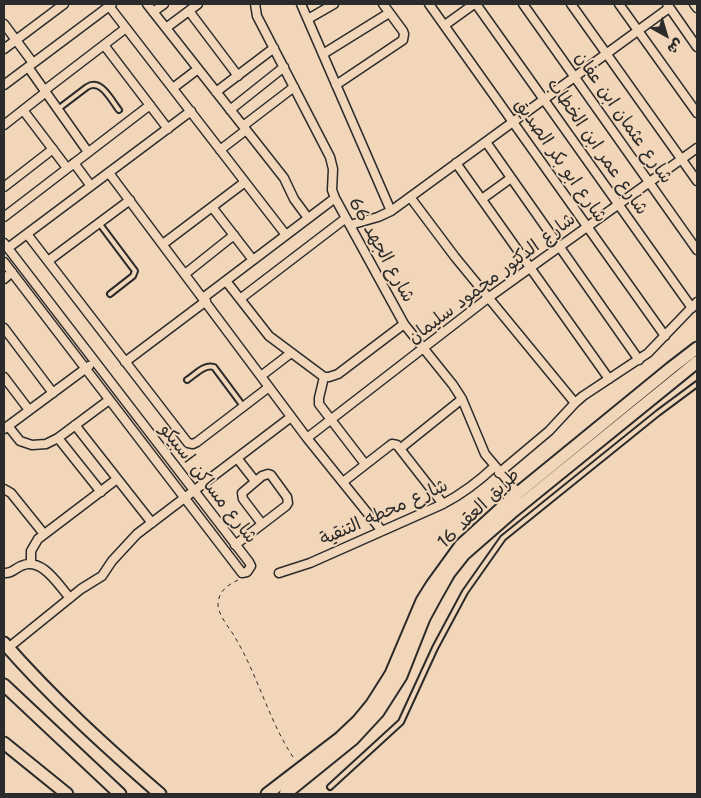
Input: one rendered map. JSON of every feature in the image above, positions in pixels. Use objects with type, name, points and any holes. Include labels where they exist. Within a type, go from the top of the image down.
[{"type":"street","points":[[4,50],[64,4]]},
{"type":"street","points":[[4,85],[110,4],[126,28],[286,235]]},
{"type":"street","points":[[147,4],[284,178],[292,195],[308,218]]},
{"type":"street","points":[[153,12],[164,4]]},
{"type":"street","points":[[166,28],[198,4]]},
{"type":"street","name":"شارع الجهد 66","points":[[254,4],[257,16],[330,157],[333,168],[331,182],[335,198],[404,324],[453,385],[462,400],[485,454],[518,493]]},
{"type":"street","points":[[301,4],[390,211]]},
{"type":"street","points":[[308,19],[334,4]]},
{"type":"street","points":[[336,85],[402,40],[404,34],[383,4]]},
{"type":"street","name":"شارع ابو بكر الصديق","points":[[429,4],[665,336]]},
{"type":"street","points":[[444,25],[475,4]]},
{"type":"street","name":"شارع عمر ابن الخطاب","points":[[475,4],[694,305]]},
{"type":"street","name":"شارع عثمان ابن عفان","points":[[523,4],[697,250]]},
{"type":"street","points":[[571,4],[697,181]]},
{"type":"street","points":[[619,4],[697,113]]},
{"type":"street","points":[[694,4],[697,8]]},
{"type":"street","points":[[240,299],[348,222],[378,217],[390,211],[638,30],[668,6],[697,47]]},
{"type":"street","points":[[188,11],[238,76]]},
{"type":"street","points":[[323,54],[389,12]]},
{"type":"street","points":[[4,24],[16,40],[45,91],[88,152]]},
{"type":"street","points":[[4,125],[126,28]]},
{"type":"street","points":[[104,45],[168,128]]},
{"type":"street","points":[[216,92],[274,48]]},
{"type":"street","points":[[230,110],[284,67]]},
{"type":"street","points":[[173,88],[198,69]]},
{"type":"street","points":[[220,150],[294,87]]},
{"type":"street","points":[[4,217],[150,105]]},
{"type":"street","points":[[23,110],[53,149],[92,186]]},
{"type":"street","points":[[6,246],[27,234],[191,112]]},
{"type":"street","points":[[486,142],[639,360]]},
{"type":"street","name":"شارع الدكتور محمود سليمان","points":[[307,438],[488,298],[697,148]]},
{"type":"street","points":[[4,187],[53,149]]},
{"type":"street","points":[[456,163],[610,379]]},
{"type":"street","points":[[109,172],[307,438],[382,531]]},
{"type":"street","points":[[482,199],[511,178]]},
{"type":"street","points":[[163,244],[245,182]]},
{"type":"street","points":[[410,196],[455,258],[575,403]]},
{"type":"street","points":[[125,362],[226,281],[335,198]]},
{"type":"street","points":[[48,261],[130,200]]},
{"type":"street","points":[[212,207],[253,260]]},
{"type":"street","points":[[27,234],[188,443],[193,444],[197,442],[269,386]]},
{"type":"street","points":[[185,274],[234,235]]},
{"type":"street","name":"شارع مساكن اسبيكو","points":[[4,262],[240,571],[247,572],[250,564],[6,246]]},
{"type":"street","points":[[4,279],[12,272]]},
{"type":"street","points":[[226,281],[264,331],[324,377],[338,374],[404,324]]},
{"type":"street","name":"شارع محطه التنقية","points":[[279,573],[310,563],[462,494],[549,432],[575,403],[639,360],[694,305]]},
{"type":"street","points":[[5,332],[53,393]]},
{"type":"street","name":"طريق العقد 16","points":[[267,794],[349,730],[372,704],[391,674],[422,601],[441,571],[461,545],[518,493],[697,348]]},
{"type":"street","points":[[261,376],[291,352]]},
{"type":"street","points":[[95,362],[6,428],[20,440],[32,445],[46,444],[58,438],[109,400]]},
{"type":"street","name":"طريق العقد 16","points":[[285,794],[353,739],[378,712],[401,676],[424,618],[449,573],[464,554],[510,513],[697,362]]},
{"type":"street","points":[[4,377],[29,410]]},
{"type":"street","points":[[324,377],[319,401],[365,464]]},
{"type":"street","points":[[401,448],[462,400]]},
{"type":"street","points":[[160,794],[79,722],[39,682],[6,645],[102,576],[124,546],[193,491],[292,417]]},
{"type":"street","points":[[75,425],[152,523]]},
{"type":"street","points":[[58,438],[101,492]]},
{"type":"street","points":[[343,482],[392,444],[397,445],[443,504]]},
{"type":"street","points":[[237,458],[254,481]]},
{"type":"street","points":[[235,545],[286,506],[288,500],[271,476],[264,474],[244,490],[242,496],[262,524]]},
{"type":"street","points":[[31,564],[31,551],[34,544],[44,534],[117,479]]},
{"type":"street","points":[[4,489],[11,493],[44,534]]},
{"type":"street","points":[[4,573],[13,572],[22,566],[31,564],[39,566],[46,571],[70,598]]},
{"type":"street","points":[[4,685],[120,794]]},
{"type":"street","points":[[4,743],[67,794]]},
{"type":"lane","points":[[58,109],[87,87],[97,84],[119,110]]},
{"type":"lane","points":[[99,223],[135,271],[133,276],[110,294]]},
{"type":"lane","points":[[187,380],[205,367],[214,367],[244,406]]},
{"type":"lane","points":[[330,787],[401,722],[435,648],[465,592],[503,538],[658,412],[697,384]]},
{"type":"path","points":[[247,572],[224,588],[219,598],[219,610],[244,653],[282,740],[301,768]]}]
